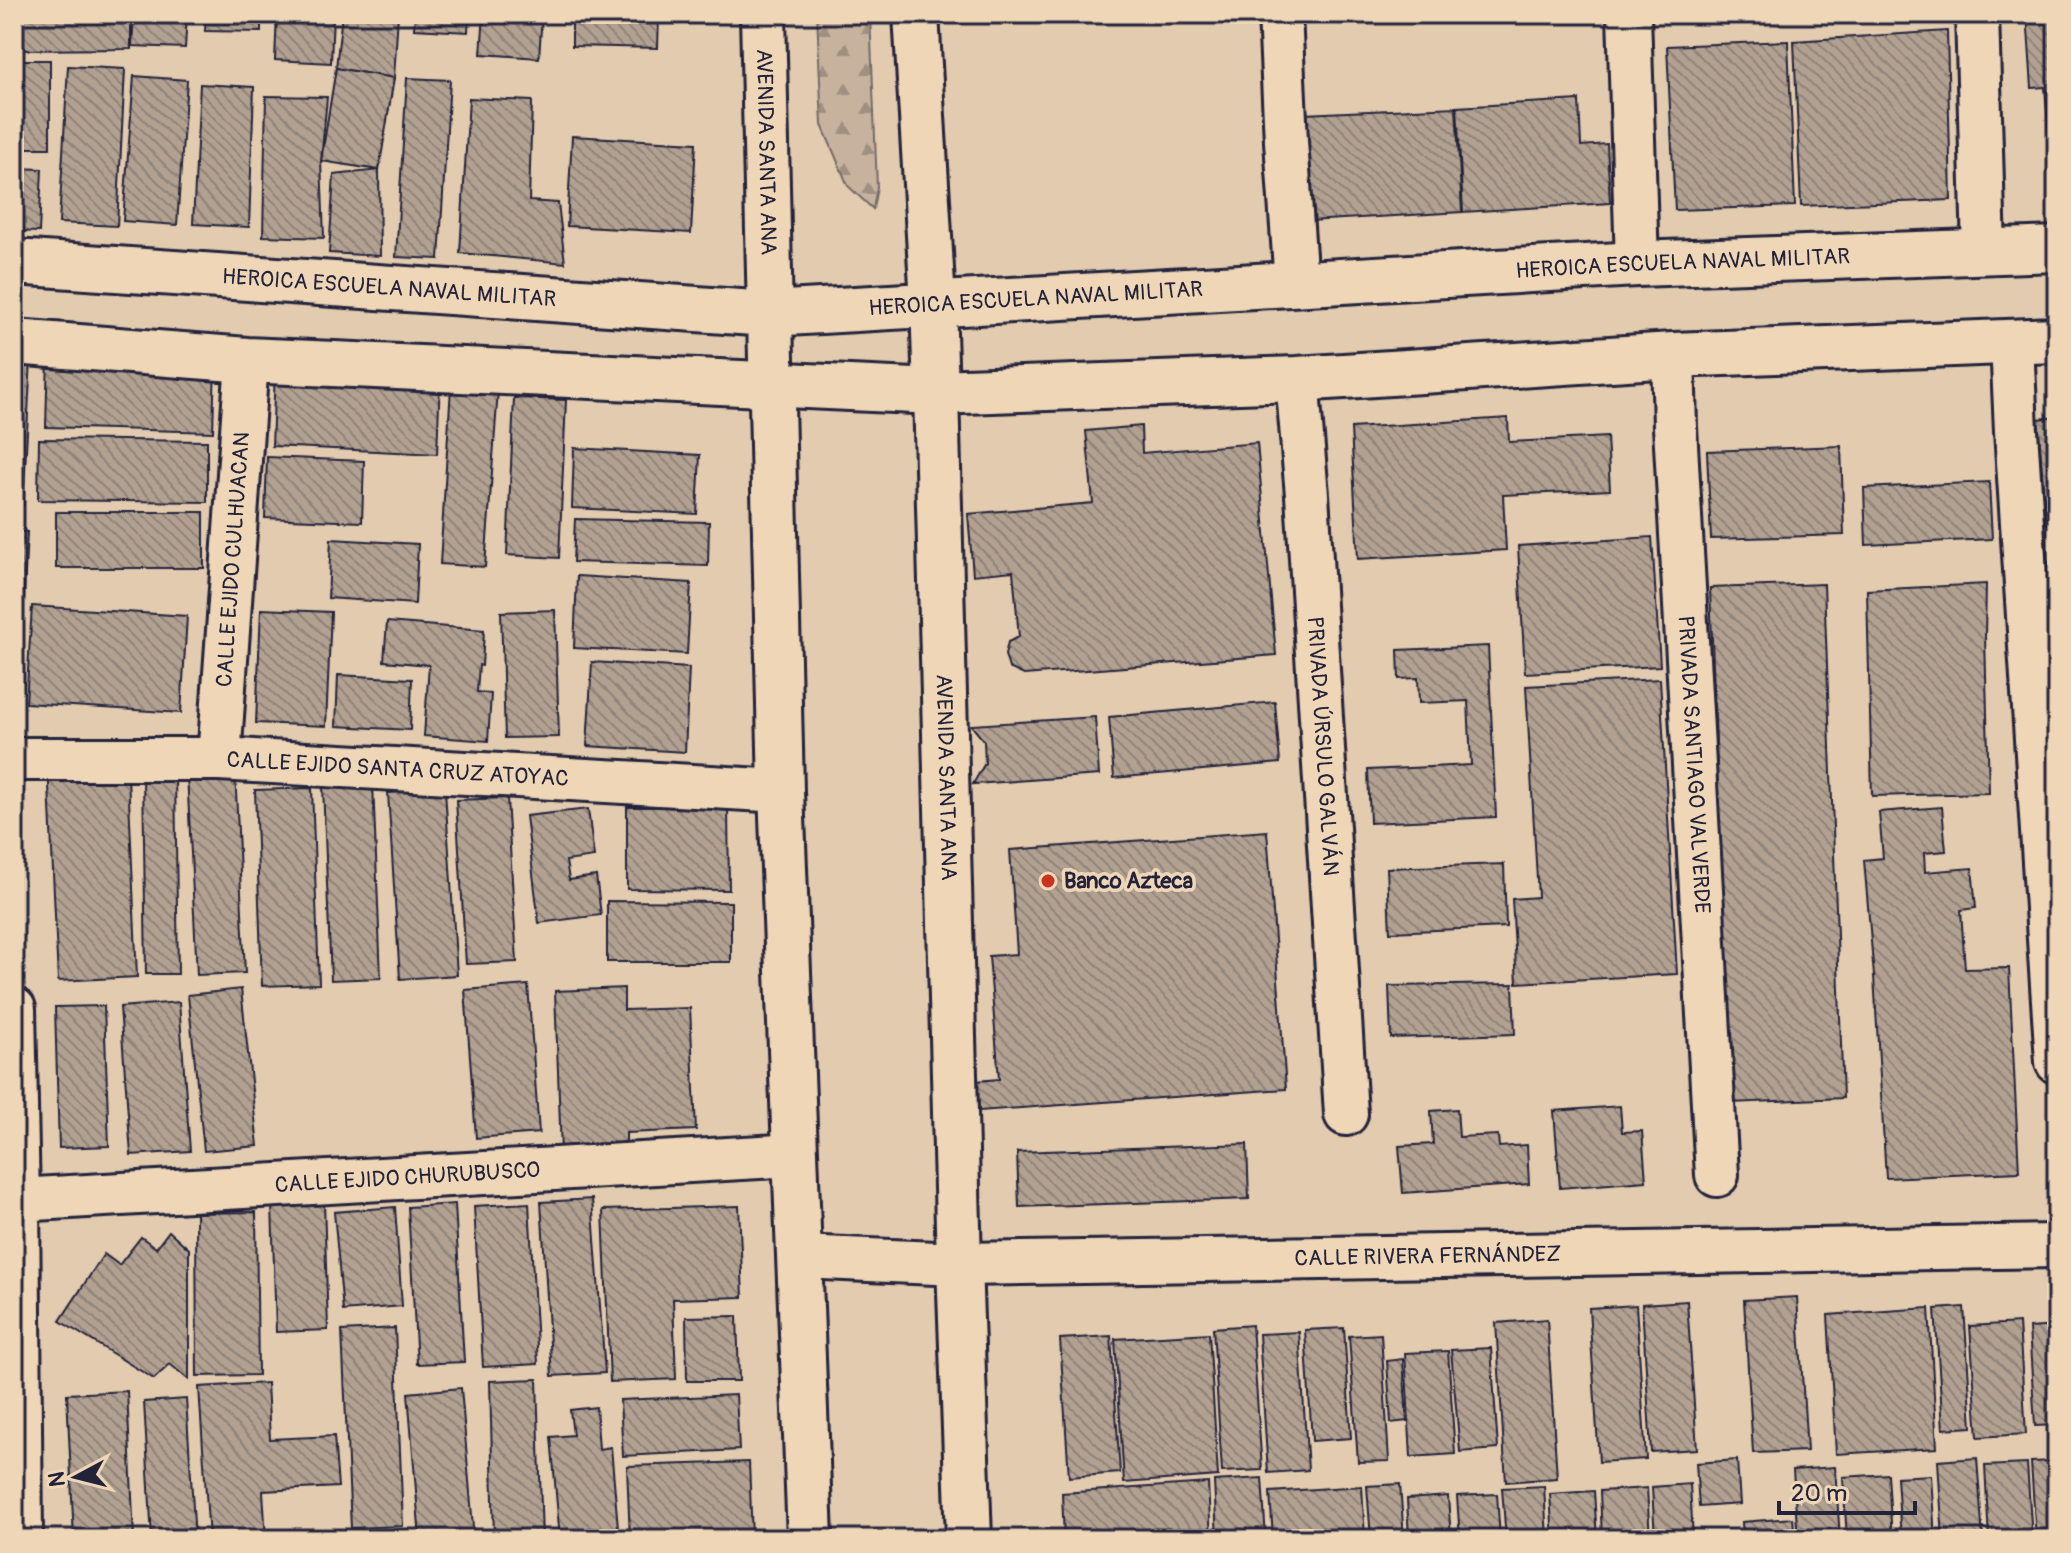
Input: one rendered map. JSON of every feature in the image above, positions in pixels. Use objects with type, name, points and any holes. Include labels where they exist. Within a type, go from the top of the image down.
[{"type":"main road","name":"AVENIDA SANTA ANA","points":[[763,14],[781,791],[810,1539]]},
{"type":"main road","name":"AVENIDA SANTA ANA","points":[[916,14],[933,303],[969,1539]]},
{"type":"main road","name":"HEROICA ESCUELA NAVAL MILITAR","points":[[14,262],[769,314],[1637,264],[2057,249]]},
{"type":"main road","points":[[14,342],[247,360],[936,392],[1297,379],[1673,355],[2057,340]]},
{"type":"street","points":[[1280,14],[1296,284]]},
{"type":"street","points":[[1629,14],[1637,264]]},
{"type":"street","points":[[1977,14],[1984,251]]},
{"type":"street","points":[[2012,342],[2057,1062]]},
{"type":"street","name":"PRIVADA SANTIAGO VALVERDE","points":[[1673,355],[1717,1175]]},
{"type":"street","name":"CALLE EJIDO CULHUACAN","points":[[219,759],[247,360]]},
{"type":"street","name":"PRIVADA ÚRSULO GALVÁN","points":[[1297,379],[1346,1114]]},
{"type":"street","name":"CALLE EJIDO SANTA CRUZ ATOYAC","points":[[14,759],[219,759],[781,791]]},
{"type":"street","points":[[14,1009],[21,1539]]},
{"type":"street","name":"CALLE EJIDO CHURUBUSCO","points":[[18,1200],[796,1155]]},
{"type":"street","name":"CALLE RIVERA FERNÁNDEZ","points":[[800,1257],[959,1264],[2057,1246]]},
{"type":"green space","points":[[817,14],[870,14],[877,187],[873,209],[848,186],[822,125]]},
{"type":"building","points":[[14,14],[131,14],[131,49],[14,50]]},
{"type":"building","points":[[134,14],[187,14],[185,48],[132,46]]},
{"type":"building","points":[[206,14],[261,14],[261,32],[205,31]]},
{"type":"building","points":[[277,14],[333,14],[331,63],[275,60]]},
{"type":"building","points":[[342,14],[398,14],[394,78],[336,68]]},
{"type":"building","points":[[415,14],[469,14],[468,32],[414,29]]},
{"type":"building","points":[[484,14],[542,14],[539,58],[481,54]]},
{"type":"building","points":[[572,14],[659,14],[658,48],[572,46]]},
{"type":"building","points":[[2027,14],[2057,14],[2057,136],[2049,137],[2045,87],[2032,88]]},
{"type":"building","points":[[1947,31],[1951,200],[1801,206],[1794,41]]},
{"type":"building","points":[[1788,41],[1795,206],[1675,210],[1667,46]]},
{"type":"building","points":[[14,60],[50,60],[50,148],[14,148]]},
{"type":"building","points":[[68,66],[125,69],[117,226],[59,223]]},
{"type":"building","points":[[336,68],[394,78],[379,170],[321,161]]},
{"type":"building","points":[[134,76],[187,80],[177,225],[123,221]]},
{"type":"building","points":[[407,78],[450,80],[439,259],[396,257]]},
{"type":"building","points":[[200,84],[254,87],[249,227],[193,224]]},
{"type":"building","points":[[266,96],[327,97],[321,161],[324,238],[263,236]]},
{"type":"building","points":[[469,98],[532,101],[529,201],[558,203],[565,263],[460,253]]},
{"type":"building","points":[[1579,100],[1581,146],[1607,144],[1610,203],[1463,212],[1457,107]]},
{"type":"building","points":[[1456,107],[1462,212],[1309,221],[1304,114]]},
{"type":"building","points":[[572,136],[696,143],[691,233],[567,226]]},
{"type":"building","points":[[14,168],[42,169],[39,232],[14,231]]},
{"type":"building","points":[[379,170],[380,256],[329,253],[334,175]]},
{"type":"building","points":[[48,356],[215,361],[213,432],[46,427]]},
{"type":"building","points":[[14,358],[31,359],[23,505],[14,505]]},
{"type":"building","points":[[275,371],[440,379],[437,454],[272,446]]},
{"type":"building","points":[[451,387],[498,390],[485,567],[440,564]]},
{"type":"building","points":[[514,398],[566,400],[559,558],[507,555]]},
{"type":"building","points":[[2057,417],[2057,523],[2046,524],[2038,419]]},
{"type":"building","points":[[1508,418],[1509,442],[1607,437],[1610,490],[1503,495],[1506,550],[1358,559],[1351,428]]},
{"type":"building","points":[[1141,426],[1142,453],[1257,443],[1276,655],[1024,675],[1009,668],[1005,655],[1008,642],[1019,637],[1013,571],[973,575],[968,514],[1093,503],[1086,431]]},
{"type":"building","points":[[39,439],[207,441],[207,502],[38,500]]},
{"type":"building","points":[[1841,446],[1844,535],[1711,539],[1707,451]]},
{"type":"building","points":[[574,448],[700,455],[697,514],[572,508]]},
{"type":"building","points":[[267,457],[364,461],[362,522],[265,518]]},
{"type":"building","points":[[1989,482],[1992,539],[1866,545],[1864,488]]},
{"type":"building","points":[[56,512],[204,512],[204,568],[56,568]]},
{"type":"building","points":[[575,519],[709,522],[708,566],[573,562]]},
{"type":"building","points":[[14,531],[27,532],[18,706],[14,706]]},
{"type":"building","points":[[1652,537],[1660,666],[1525,673],[1518,546]]},
{"type":"building","points":[[331,539],[418,544],[415,604],[328,598]]},
{"type":"building","points":[[2057,561],[2057,629],[2048,630],[2042,563]]},
{"type":"building","points":[[577,576],[691,583],[687,654],[574,648]]},
{"type":"building","points":[[1824,584],[1843,1098],[1730,1103],[1710,588]]},
{"type":"building","points":[[1986,584],[1989,793],[1872,796],[1867,590]]},
{"type":"building","points":[[32,606],[187,616],[181,713],[26,703]]},
{"type":"building","points":[[261,609],[331,612],[326,726],[256,723]]},
{"type":"building","points":[[555,610],[559,737],[505,738],[501,612]]},
{"type":"building","points":[[387,622],[484,630],[477,692],[491,694],[488,741],[424,736],[429,665],[384,661]]},
{"type":"building","points":[[1488,646],[1496,817],[1370,823],[1368,770],[1471,765],[1468,701],[1419,703],[1418,678],[1399,679],[1398,650]]},
{"type":"building","points":[[592,662],[689,668],[685,752],[587,746]]},
{"type":"building","points":[[338,675],[412,679],[410,730],[336,726]]},
{"type":"building","points":[[1660,679],[1677,974],[1517,983],[1512,899],[1538,897],[1526,686]]},
{"type":"building","points":[[1275,702],[1280,763],[1114,778],[1109,717]]},
{"type":"building","points":[[1095,717],[1099,775],[973,784],[985,763],[984,741],[971,725]]},
{"type":"building","points":[[48,763],[128,776],[137,977],[58,981]]},
{"type":"building","points":[[235,771],[245,973],[197,975],[187,773]]},
{"type":"building","points":[[143,775],[175,775],[178,974],[146,974]]},
{"type":"building","points":[[373,783],[381,978],[331,980],[323,786]]},
{"type":"building","points":[[312,788],[319,984],[262,986],[255,790]]},
{"type":"building","points":[[445,790],[457,975],[400,979],[388,793]]},
{"type":"building","points":[[507,798],[517,962],[466,964],[456,800]]},
{"type":"building","points":[[627,807],[728,807],[729,890],[627,889]]},
{"type":"building","points":[[1942,807],[1946,851],[1924,853],[1925,872],[1972,868],[1976,908],[1961,910],[1965,969],[2009,968],[2019,1172],[1886,1178],[1864,860],[1883,858],[1879,812]]},
{"type":"building","points":[[588,809],[594,857],[566,861],[569,880],[596,876],[601,915],[539,923],[526,816]]},
{"type":"building","points":[[1267,831],[1286,1089],[979,1111],[977,1081],[999,1079],[989,956],[1017,954],[1010,850]]},
{"type":"building","points":[[1504,864],[1506,927],[1390,932],[1387,868]]},
{"type":"building","points":[[607,901],[731,902],[731,962],[607,962]]},
{"type":"building","points":[[1513,984],[1515,1034],[1391,1038],[1389,986]]},
{"type":"building","points":[[528,985],[539,1133],[476,1138],[465,990]]},
{"type":"building","points":[[624,988],[624,1010],[690,1008],[696,1130],[626,1133],[626,1150],[561,1152],[555,991]]},
{"type":"building","points":[[241,989],[258,1146],[204,1151],[188,995]]},
{"type":"building","points":[[179,1002],[190,1151],[131,1155],[120,1007]]},
{"type":"building","points":[[104,1006],[109,1146],[59,1148],[55,1007]]},
{"type":"building","points":[[1620,1106],[1622,1132],[1642,1131],[1646,1181],[1560,1188],[1554,1111]]},
{"type":"building","points":[[1457,1109],[1459,1137],[1498,1135],[1499,1147],[1527,1145],[1529,1184],[1403,1193],[1399,1146],[1433,1144],[1431,1111]]},
{"type":"building","points":[[1247,1144],[1249,1199],[1019,1207],[1017,1152]]},
{"type":"building","points":[[592,1199],[605,1373],[552,1376],[541,1202]]},
{"type":"building","points":[[324,1201],[328,1330],[276,1332],[272,1203]]},
{"type":"building","points":[[529,1203],[538,1364],[483,1367],[474,1206]]},
{"type":"building","points":[[455,1204],[464,1362],[417,1364],[408,1207]]},
{"type":"building","points":[[739,1206],[743,1297],[673,1299],[676,1379],[610,1382],[603,1210]]},
{"type":"building","points":[[395,1207],[402,1306],[343,1311],[334,1212]]},
{"type":"building","points":[[256,1212],[258,1375],[197,1376],[196,1213]]},
{"type":"building","points":[[169,1231],[189,1249],[189,1380],[170,1364],[154,1379],[60,1321],[104,1254],[119,1265],[141,1237],[156,1248]]},
{"type":"building","points":[[1797,1297],[1807,1451],[1753,1453],[1744,1300]]},
{"type":"building","points":[[1687,1301],[1697,1449],[1651,1452],[1642,1304]]},
{"type":"building","points":[[1636,1305],[1646,1459],[1599,1462],[1589,1308]]},
{"type":"building","points":[[1964,1307],[1972,1427],[1943,1429],[1935,1309]]},
{"type":"building","points":[[1929,1308],[1937,1448],[1836,1454],[1828,1315]]},
{"type":"building","points":[[737,1316],[739,1381],[687,1381],[686,1317]]},
{"type":"building","points":[[1547,1319],[1557,1478],[1506,1482],[1496,1323]]},
{"type":"building","points":[[2019,1323],[2026,1434],[1978,1437],[1970,1326]]},
{"type":"building","points":[[1252,1325],[1262,1470],[1222,1472],[1213,1328]]},
{"type":"building","points":[[2057,1326],[2057,1425],[2035,1426],[2029,1328]]},
{"type":"building","points":[[395,1328],[403,1526],[351,1528],[342,1331]]},
{"type":"building","points":[[1344,1328],[1351,1438],[1312,1441],[1305,1330]]},
{"type":"building","points":[[1299,1332],[1308,1470],[1268,1473],[1259,1334]]},
{"type":"building","points":[[1209,1333],[1218,1476],[1124,1483],[1115,1339]]},
{"type":"building","points":[[1381,1334],[1389,1461],[1358,1462],[1349,1336]]},
{"type":"building","points":[[1111,1336],[1120,1473],[1069,1477],[1060,1339]]},
{"type":"building","points":[[1491,1348],[1498,1449],[1460,1452],[1451,1350]]},
{"type":"building","points":[[1448,1351],[1455,1454],[1411,1457],[1405,1353]]},
{"type":"building","points":[[1403,1359],[1407,1421],[1391,1423],[1387,1361]]},
{"type":"building","points":[[537,1379],[542,1539],[494,1539],[490,1381]]},
{"type":"building","points":[[267,1383],[270,1439],[334,1436],[338,1487],[263,1491],[266,1539],[209,1539],[199,1387]]},
{"type":"building","points":[[461,1388],[474,1539],[420,1539],[408,1393]]},
{"type":"building","points":[[127,1391],[134,1539],[74,1539],[67,1394]]},
{"type":"building","points":[[736,1395],[739,1450],[623,1456],[620,1400]]},
{"type":"building","points":[[186,1399],[195,1539],[152,1539],[144,1402]]},
{"type":"building","points":[[596,1407],[599,1449],[611,1447],[619,1539],[560,1539],[551,1437],[573,1435],[570,1410]]},
{"type":"building","points":[[1977,1458],[1983,1539],[1943,1539],[1938,1461]]},
{"type":"building","points":[[1737,1460],[1740,1504],[1699,1507],[1696,1463]]},
{"type":"building","points":[[2057,1461],[2057,1539],[2036,1539],[2031,1462]]},
{"type":"building","points":[[749,1462],[752,1539],[630,1539],[627,1466]]},
{"type":"building","points":[[2027,1464],[2032,1539],[1989,1539],[1985,1466]]},
{"type":"building","points":[[1835,1467],[1840,1539],[1798,1539],[1793,1470]]},
{"type":"building","points":[[1888,1474],[1892,1539],[1847,1539],[1843,1477]]},
{"type":"building","points":[[1931,1475],[1935,1539],[1901,1539],[1897,1477]]},
{"type":"building","points":[[1262,1478],[1266,1539],[1217,1539],[1214,1481]]},
{"type":"building","points":[[1208,1483],[1211,1539],[1064,1539],[1062,1493]]},
{"type":"building","points":[[1400,1484],[1404,1539],[1371,1539],[1367,1486]]},
{"type":"building","points":[[1690,1484],[1693,1539],[1655,1539],[1652,1487]]},
{"type":"building","points":[[1362,1486],[1365,1539],[1273,1539],[1270,1492]]},
{"type":"building","points":[[1544,1486],[1547,1539],[1506,1539],[1502,1488]]},
{"type":"building","points":[[1647,1488],[1650,1539],[1602,1539],[1600,1491]]},
{"type":"building","points":[[1594,1491],[1597,1539],[1553,1539],[1550,1494]]},
{"type":"building","points":[[1497,1494],[1500,1539],[1460,1539],[1457,1496]]},
{"type":"building","points":[[1448,1496],[1451,1539],[1409,1539],[1407,1499]]},
{"type":"building","points":[[1793,1518],[1795,1539],[1743,1539],[1742,1522]]},
{"type":"place","name":"Banco Azteca","points":[[1048,881]]}]
